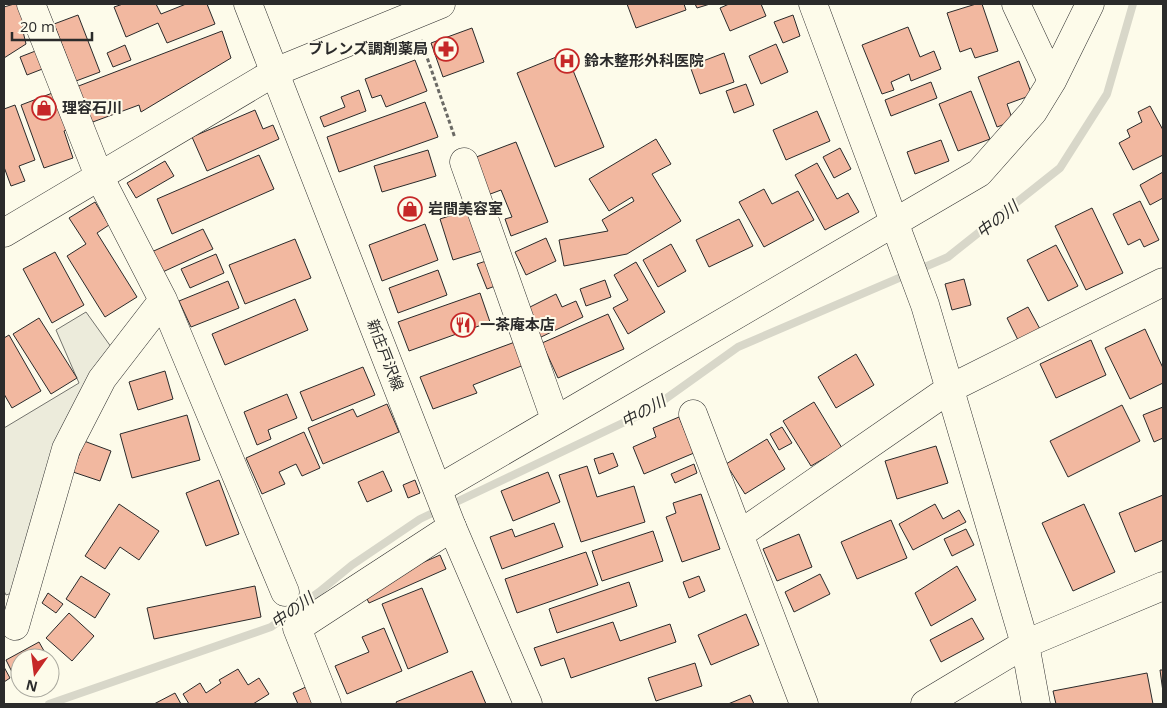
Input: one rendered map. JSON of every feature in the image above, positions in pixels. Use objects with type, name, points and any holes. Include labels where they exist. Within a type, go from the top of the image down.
[{"type":"street","points":[[31,4],[99,176],[163,300],[285,592]]},
{"type":"street","name":"新庄戸沢線","points":[[248,4],[452,527],[528,704]]},
{"type":"street","points":[[4,233],[275,72],[441,4]]},
{"type":"street","points":[[813,4],[925,305],[1025,644],[1036,704]]},
{"type":"street","points":[[1016,4],[1052,81]]},
{"type":"street","points":[[438,489],[555,419],[897,231],[979,173],[1032,112],[1052,81],[1090,4]]},
{"type":"street","points":[[464,162],[555,419]]},
{"type":"street","points":[[740,534],[951,388],[1163,282]]},
{"type":"street","points":[[7,622],[66,449],[102,379],[163,300]]},
{"type":"street","points":[[693,414],[804,704]]},
{"type":"street","points":[[327,704],[297,628],[452,527]]},
{"type":"street","points":[[925,704],[1025,644],[1163,586]]},
{"type":"path","points":[[413,15],[464,162]]},
{"type":"shaded area","points":[[86,312],[114,351],[18,591],[6,595],[4,591],[4,428],[79,383],[56,330]]},
{"type":"building","points":[[21,4],[28,26],[22,27],[26,44],[4,58],[4,7]]},
{"type":"building","points":[[123,4],[156,4],[161,14],[186,4],[207,4],[215,24],[167,43],[158,23],[126,37],[114,7]]},
{"type":"building","points":[[627,4],[684,4],[686,10],[636,28]]},
{"type":"building","points":[[695,4],[710,4],[697,8]]},
{"type":"building","points":[[729,4],[761,4],[766,16],[730,31],[720,8]]},
{"type":"building","points":[[982,4],[998,51],[975,58],[971,48],[960,52],[947,13]]},
{"type":"building","points":[[78,15],[100,72],[76,81],[54,24]]},
{"type":"building","points":[[793,15],[800,36],[783,43],[774,22]]},
{"type":"building","points":[[908,27],[920,57],[934,51],[941,69],[911,81],[909,74],[891,82],[894,90],[882,94],[862,45]]},
{"type":"building","points":[[472,28],[484,62],[443,77],[431,43]]},
{"type":"building","points":[[222,31],[231,58],[141,112],[139,105],[90,123],[76,87]]},
{"type":"building","points":[[776,44],[788,72],[761,84],[749,56]]},
{"type":"building","points":[[125,45],[131,60],[113,67],[107,53]]},
{"type":"building","points":[[38,50],[45,68],[27,75],[20,57]]},
{"type":"building","points":[[566,53],[604,147],[555,167],[517,73]]},
{"type":"building","points":[[724,53],[734,82],[700,94],[690,66]]},
{"type":"building","points":[[415,60],[427,91],[386,107],[381,95],[372,98],[365,79]]},
{"type":"building","points":[[1019,61],[1032,95],[1007,104],[1013,121],[997,127],[978,77]]},
{"type":"building","points":[[931,82],[937,98],[891,116],[885,100]]},
{"type":"building","points":[[746,84],[754,105],[734,113],[726,91]]},
{"type":"building","points":[[359,90],[366,111],[324,127],[320,117],[345,107],[341,97]]},
{"type":"building","points":[[971,91],[990,139],[958,151],[939,104]]},
{"type":"building","points":[[55,92],[69,129],[64,131],[73,158],[44,168],[21,105]]},
{"type":"building","points":[[425,102],[438,137],[339,172],[327,137]]},
{"type":"building","points":[[15,105],[35,160],[19,166],[25,181],[11,186],[4,167],[4,109]]},
{"type":"building","points":[[1150,106],[1163,130],[1163,155],[1133,170],[1119,143],[1130,137],[1127,130],[1142,122],[1138,112]]},
{"type":"building","points":[[255,110],[263,129],[273,125],[279,139],[207,171],[192,137]]},
{"type":"building","points":[[817,111],[830,141],[786,160],[773,130]]},
{"type":"building","points":[[656,139],[671,164],[652,174],[681,221],[627,254],[564,266],[559,240],[608,231],[602,220],[634,201],[632,197],[609,211],[589,179]]},
{"type":"building","points":[[941,140],[949,161],[915,174],[907,152]]},
{"type":"building","points":[[516,142],[548,222],[511,236],[505,219],[512,217],[501,190],[485,196],[471,159]]},
{"type":"building","points":[[840,148],[851,169],[834,178],[823,157]]},
{"type":"building","points":[[428,150],[436,176],[382,192],[374,166]]},
{"type":"building","points":[[259,155],[274,189],[172,234],[157,199]]},
{"type":"building","points":[[165,161],[174,176],[136,198],[127,183]]},
{"type":"building","points":[[817,163],[837,199],[848,193],[859,212],[825,230],[795,175]]},
{"type":"building","points":[[1163,172],[1163,198],[1150,205],[1140,185]]},
{"type":"building","points":[[764,189],[772,204],[798,191],[814,220],[764,247],[739,202]]},
{"type":"building","points":[[1140,201],[1159,240],[1144,247],[1140,239],[1128,245],[1113,214]]},
{"type":"building","points":[[95,202],[109,225],[97,233],[137,297],[105,317],[67,256],[86,244],[69,218]]},
{"type":"building","points":[[1092,208],[1123,273],[1086,290],[1055,226]]},
{"type":"building","points":[[471,209],[485,250],[453,260],[440,219]]},
{"type":"building","points":[[739,219],[753,246],[709,267],[696,240]]},
{"type":"building","points":[[425,224],[438,260],[382,281],[369,245]]},
{"type":"building","points":[[203,229],[213,249],[156,275],[147,254]]},
{"type":"building","points":[[546,238],[556,261],[526,275],[515,252]]},
{"type":"building","points":[[295,239],[311,278],[245,304],[229,265]]},
{"type":"building","points":[[671,244],[686,271],[658,287],[643,260]]},
{"type":"building","points":[[1056,245],[1078,286],[1048,301],[1027,260]]},
{"type":"building","points":[[55,252],[84,305],[52,323],[23,269]]},
{"type":"building","points":[[216,254],[224,273],[190,288],[181,269]]},
{"type":"building","points":[[489,260],[498,285],[487,289],[477,264]]},
{"type":"building","points":[[636,262],[665,312],[628,334],[613,308],[628,300],[614,275]]},
{"type":"building","points":[[438,270],[447,295],[398,313],[389,288]]},
{"type":"building","points":[[964,279],[971,305],[952,310],[945,284]]},
{"type":"building","points":[[605,280],[611,297],[586,306],[580,289]]},
{"type":"building","points":[[228,281],[239,308],[191,327],[179,301]]},
{"type":"building","points":[[480,293],[490,322],[409,351],[398,322]]},
{"type":"building","points":[[556,294],[562,307],[576,301],[583,317],[539,338],[526,309]]},
{"type":"building","points":[[295,299],[308,330],[225,365],[212,334]]},
{"type":"building","points":[[1028,307],[1040,329],[1018,340],[1007,318]]},
{"type":"building","points":[[608,314],[624,349],[558,378],[542,343]]},
{"type":"building","points":[[39,318],[77,378],[51,394],[13,334]]},
{"type":"building","points":[[1145,329],[1163,368],[1163,383],[1130,399],[1105,348]]},
{"type":"building","points":[[9,335],[41,391],[12,408],[4,394],[4,338]]},
{"type":"building","points":[[1091,340],[1106,375],[1056,398],[1040,364]]},
{"type":"building","points":[[515,342],[524,365],[473,385],[477,393],[433,409],[420,377]]},
{"type":"building","points":[[856,354],[874,385],[836,408],[818,377]]},
{"type":"building","points":[[363,367],[375,395],[312,421],[300,392]]},
{"type":"building","points":[[165,371],[173,399],[138,410],[129,382]]},
{"type":"building","points":[[287,394],[297,418],[268,430],[271,439],[257,445],[244,412]]},
{"type":"building","points":[[814,402],[842,448],[811,466],[783,421]]},
{"type":"building","points":[[387,404],[399,432],[323,464],[308,428],[353,409],[357,417]]},
{"type":"building","points":[[1122,405],[1140,441],[1068,477],[1050,441]]},
{"type":"building","points":[[1163,407],[1163,438],[1154,442],[1143,415]]},
{"type":"building","points":[[187,415],[200,460],[132,478],[120,434]]},
{"type":"building","points":[[679,417],[694,453],[644,474],[633,447],[656,437],[653,428]]},
{"type":"building","points":[[782,427],[792,443],[779,450],[770,434]]},
{"type":"building","points":[[304,432],[320,468],[302,476],[296,464],[279,472],[285,484],[262,494],[246,458]]},
{"type":"building","points":[[767,439],[785,469],[745,494],[726,464]]},
{"type":"building","points":[[84,441],[111,451],[100,481],[73,472]]},
{"type":"building","points":[[936,446],[948,483],[897,499],[885,461]]},
{"type":"building","points":[[613,453],[618,466],[599,474],[594,459]]},
{"type":"building","points":[[694,464],[697,473],[675,483],[671,474]]},
{"type":"building","points":[[587,466],[597,497],[634,486],[645,522],[581,542],[559,475]]},
{"type":"building","points":[[383,471],[392,491],[367,502],[358,482]]},
{"type":"building","points":[[548,472],[560,502],[513,521],[501,491]]},
{"type":"building","points":[[219,480],[239,534],[206,546],[186,493]]},
{"type":"building","points":[[415,480],[420,493],[408,498],[403,485]]},
{"type":"building","points":[[701,494],[720,549],[682,562],[666,517],[676,513],[673,503]]},
{"type":"building","points":[[1163,495],[1163,540],[1135,552],[1119,513]]},
{"type":"building","points":[[119,504],[159,531],[139,560],[120,547],[105,569],[85,556]]},
{"type":"building","points":[[935,504],[943,519],[959,510],[966,522],[913,550],[899,524]]},
{"type":"building","points":[[1084,504],[1115,572],[1073,591],[1042,523]]},
{"type":"building","points":[[891,520],[907,558],[857,579],[841,542]]},
{"type":"building","points":[[554,523],[563,547],[502,569],[490,537],[512,529],[515,537]]},
{"type":"building","points":[[966,529],[974,545],[952,556],[944,539]]},
{"type":"building","points":[[653,531],[663,561],[602,581],[592,551]]},
{"type":"building","points":[[799,534],[812,567],[777,581],[763,549]]},
{"type":"building","points":[[586,552],[598,585],[517,613],[505,579]]},
{"type":"building","points":[[440,555],[446,569],[369,603],[362,589]]},
{"type":"building","points":[[957,566],[976,600],[931,626],[915,593]]},
{"type":"building","points":[[820,574],[830,594],[794,612],[785,592]]},
{"type":"building","points":[[81,576],[110,594],[95,618],[66,599]]},
{"type":"building","points":[[699,576],[705,591],[689,598],[683,582]]},
{"type":"building","points":[[629,582],[637,606],[557,633],[549,609]]},
{"type":"building","points":[[255,586],[261,617],[154,639],[147,608]]},
{"type":"building","points":[[422,588],[448,652],[408,669],[382,604]]},
{"type":"building","points":[[48,593],[63,604],[56,613],[42,603]]},
{"type":"building","points":[[69,613],[94,636],[72,661],[60,650],[60,648],[57,648],[46,638]]},
{"type":"building","points":[[746,614],[759,645],[711,665],[698,635]]},
{"type":"building","points":[[972,618],[984,639],[941,662],[930,640]]},
{"type":"building","points":[[613,622],[620,641],[670,624],[676,642],[571,678],[564,658],[541,666],[534,648]]},
{"type":"building","points":[[384,628],[402,671],[347,694],[335,666],[369,652],[362,637]]},
{"type":"building","points":[[39,642],[42,648],[28,648]]},
{"type":"building","points":[[10,658],[10,668],[6,660]]},
{"type":"building","points":[[695,663],[702,686],[656,701],[648,678]]},
{"type":"building","points":[[4,667],[10,678],[4,682]]},
{"type":"building","points":[[238,669],[248,685],[259,678],[269,694],[253,704],[189,704],[183,694],[200,683],[206,693],[221,683],[219,680]]},
{"type":"building","points":[[1160,670],[1163,670],[1163,692]]},
{"type":"building","points":[[472,671],[486,704],[397,704],[396,702]]},
{"type":"building","points":[[1147,673],[1153,704],[1056,704],[1053,691]]},
{"type":"building","points":[[310,685],[318,704],[298,704],[293,693]]},
{"type":"building","points":[[175,693],[181,704],[154,704]]},
{"type":"building","points":[[750,695],[754,704],[728,704]]},
{"type":"waterway","name":"中の川","points":[[450,505],[650,410],[738,347],[948,257],[1060,168],[1107,94],[1133,4]]},
{"type":"waterway","name":"中の川","points":[[49,704],[271,627],[352,565],[420,519],[439,510]]},
{"type":"place","name":"ブレンズ調剤薬局","points":[[446,49]]},
{"type":"place","name":"鈴木整形外科医院","points":[[567,61]]},
{"type":"place","name":"理容石川","points":[[44,108]]},
{"type":"place","name":"岩間美容室","points":[[410,209]]},
{"type":"place","name":"一茶庵本店","points":[[463,325]]}]
